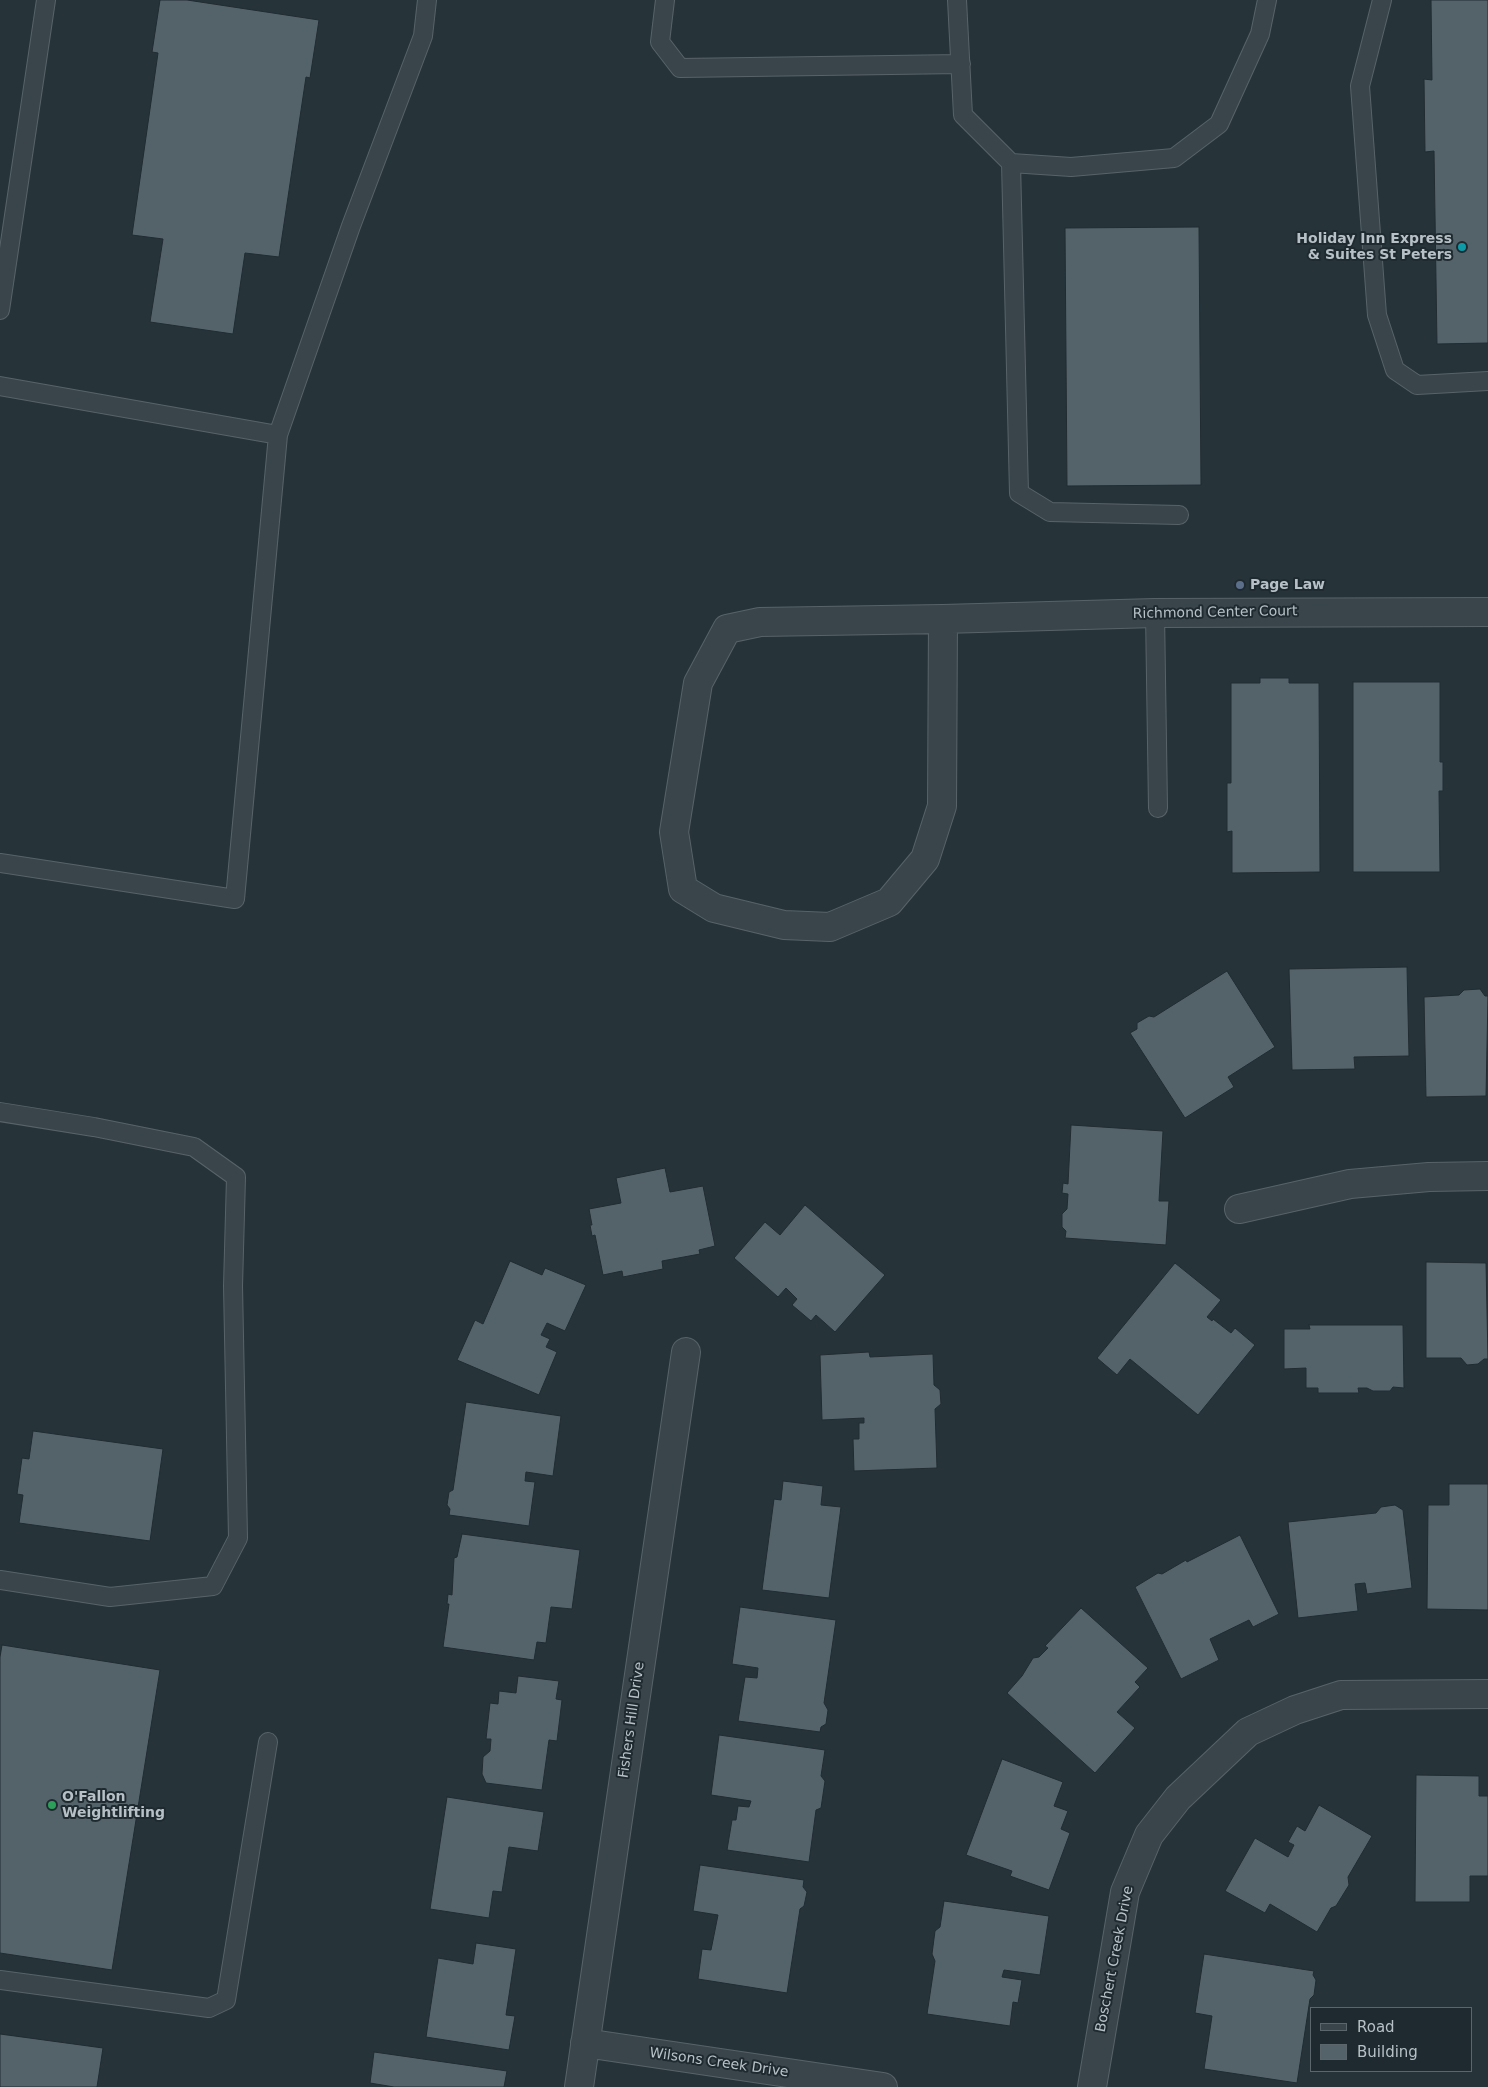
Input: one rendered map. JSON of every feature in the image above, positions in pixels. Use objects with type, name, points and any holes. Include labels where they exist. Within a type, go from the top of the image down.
[{"type":"street","name":"Richmond Center Court","points":[[943,619],[942,806],[926,859],[888,902],[830,927],[784,925],[714,908],[683,889],[674,832],[698,683],[727,629],[760,622],[1155,613],[1488,612]]},
{"type":"street","points":[[1239,1209],[1350,1184],[1430,1177],[1488,1176]]},
{"type":"street","name":"Fishers Hill Drive","points":[[579,2087],[686,1352]]},
{"type":"street","name":"Boschert Creek Drive","points":[[1092,2087],[1125,1892],[1149,1835],[1178,1798],[1248,1732],[1295,1710],[1340,1695],[1488,1694]]},
{"type":"street","name":"Wilsons Creek Drive","points":[[585,2043],[884,2087]]},
{"type":"lane","points":[[0,310],[46,0]]},
{"type":"lane","points":[[0,863],[235,899],[278,435],[351,226],[422,36],[427,0]]},
{"type":"lane","points":[[665,0],[660,42],[680,68],[960,64]]},
{"type":"lane","points":[[956,0],[963,115],[1011,164],[1071,167],[1174,158],[1219,124],[1260,34],[1267,0]]},
{"type":"lane","points":[[1382,0],[1360,86],[1377,315],[1394,370],[1417,385],[1488,381]]},
{"type":"lane","points":[[1011,164],[1019,493],[1050,512],[1179,515]]},
{"type":"lane","points":[[0,386],[278,435]]},
{"type":"lane","points":[[1155,613],[1158,808]]},
{"type":"lane","points":[[0,1116],[94,1127],[194,1147],[236,1177],[233,1286],[238,1538],[213,1586],[110,1597],[0,1580]]},
{"type":"lane","points":[[0,1980],[209,2008],[226,2000],[268,1742]]},
{"type":"building","points":[[160,0],[187,0],[319,20],[310,78],[306,77],[279,257],[245,253],[233,334],[150,322],[163,239],[132,235],[158,53],[152,52]]},
{"type":"building","name":"Holiday Inn Express & Suites St Peters","points":[[1431,0],[1488,0],[1488,343],[1437,344],[1434,151],[1425,152],[1424,79],[1432,80]]},
{"type":"building","points":[[1199,227],[1201,485],[1067,486],[1065,228]]},
{"type":"building","points":[[1260,678],[1289,678],[1289,683],[1319,683],[1320,872],[1232,873],[1232,831],[1227,832],[1227,783],[1231,783],[1231,683],[1260,683]]},
{"type":"building","points":[[1353,682],[1440,682],[1440,762],[1443,762],[1443,791],[1439,791],[1440,872],[1353,872]]},
{"type":"building","points":[[1407,967],[1409,1056],[1354,1057],[1355,1069],[1292,1070],[1289,969]]},
{"type":"building","points":[[1227,971],[1275,1047],[1228,1077],[1234,1087],[1185,1118],[1130,1033],[1137,1029],[1137,1023],[1149,1016],[1154,1017]]},
{"type":"building","points":[[1480,989],[1485,996],[1488,996],[1486,1096],[1426,1097],[1424,997],[1459,995],[1464,990]]},
{"type":"building","points":[[1071,1125],[1163,1131],[1159,1201],[1169,1201],[1166,1245],[1065,1238],[1066,1231],[1062,1227],[1062,1214],[1067,1209],[1068,1194],[1062,1193],[1063,1183],[1068,1184]]},
{"type":"building","points":[[665,1168],[670,1192],[703,1186],[715,1246],[699,1250],[700,1254],[662,1261],[663,1269],[623,1277],[622,1271],[603,1275],[595,1235],[592,1236],[589,1209],[621,1203],[616,1178]]},
{"type":"building","points":[[805,1205],[885,1275],[835,1332],[816,1315],[811,1321],[792,1305],[797,1299],[786,1288],[778,1297],[734,1258],[765,1222],[780,1235]]},
{"type":"building","points":[[510,1261],[542,1275],[545,1268],[586,1285],[565,1331],[547,1323],[541,1335],[550,1339],[546,1347],[557,1352],[539,1395],[457,1360],[475,1320],[483,1324]]},
{"type":"building","points":[[1426,1262],[1486,1263],[1488,1359],[1484,1359],[1478,1364],[1467,1365],[1461,1358],[1426,1358]]},
{"type":"building","points":[[1175,1263],[1221,1300],[1207,1317],[1212,1321],[1213,1319],[1231,1333],[1235,1328],[1255,1345],[1198,1415],[1130,1359],[1117,1375],[1097,1358]]},
{"type":"building","points":[[1309,1325],[1403,1325],[1404,1388],[1393,1387],[1390,1391],[1373,1391],[1367,1388],[1358,1388],[1359,1393],[1318,1393],[1318,1388],[1306,1388],[1306,1368],[1284,1369],[1284,1329],[1310,1329]]},
{"type":"building","points":[[869,1352],[870,1357],[933,1354],[934,1385],[940,1390],[941,1404],[935,1409],[937,1468],[854,1471],[853,1439],[859,1439],[859,1423],[864,1423],[864,1418],[822,1420],[820,1355]]},
{"type":"building","points":[[466,1402],[561,1416],[553,1476],[526,1472],[525,1481],[535,1482],[529,1526],[449,1515],[450,1509],[447,1505],[449,1492],[453,1490]]},
{"type":"building","points":[[33,1431],[163,1449],[150,1541],[19,1523],[23,1495],[17,1494],[22,1458],[29,1459]]},
{"type":"building","points":[[783,1481],[823,1486],[821,1505],[841,1507],[829,1598],[762,1590],[774,1499],[781,1500]]},
{"type":"building","points":[[1449,1484],[1488,1484],[1488,1610],[1427,1609],[1428,1505],[1449,1505]]},
{"type":"building","points":[[1395,1505],[1403,1510],[1412,1588],[1367,1594],[1365,1583],[1355,1584],[1358,1611],[1298,1618],[1288,1522],[1376,1513],[1381,1507]]},
{"type":"building","points":[[462,1534],[580,1550],[572,1609],[551,1607],[546,1643],[537,1642],[534,1660],[443,1647],[449,1604],[447,1604],[448,1594],[452,1595],[454,1558],[457,1557]]},
{"type":"building","points":[[1240,1535],[1279,1614],[1253,1627],[1249,1620],[1210,1639],[1219,1660],[1181,1679],[1135,1587],[1158,1573],[1162,1574],[1186,1560],[1187,1562]]},
{"type":"building","points":[[740,1607],[836,1620],[824,1703],[828,1710],[826,1724],[821,1727],[820,1732],[738,1721],[745,1677],[757,1678],[758,1668],[732,1664]]},
{"type":"building","points":[[1081,1608],[1148,1668],[1135,1682],[1140,1687],[1117,1712],[1135,1728],[1095,1773],[1007,1693],[1022,1676],[1033,1658],[1039,1657],[1048,1648],[1045,1646]]},
{"type":"building","points":[[2,1645],[160,1670],[112,1970],[0,1953],[0,1657]]},
{"type":"building","points":[[518,1676],[559,1681],[556,1699],[562,1700],[557,1741],[549,1740],[542,1790],[486,1783],[482,1774],[483,1757],[490,1751],[491,1739],[486,1739],[490,1703],[498,1704],[499,1691],[516,1693]]},
{"type":"building","points":[[719,1735],[825,1750],[821,1776],[825,1781],[821,1808],[816,1810],[809,1862],[727,1850],[732,1820],[736,1820],[738,1806],[749,1807],[751,1801],[711,1795]]},
{"type":"building","points":[[1002,1759],[1063,1782],[1054,1806],[1068,1811],[1061,1829],[1070,1833],[1049,1890],[1010,1876],[1012,1871],[966,1855]]},
{"type":"building","points":[[1416,1775],[1479,1776],[1479,1796],[1488,1796],[1488,1876],[1470,1876],[1470,1902],[1415,1902]]},
{"type":"building","points":[[447,1797],[544,1812],[538,1851],[509,1847],[502,1892],[493,1891],[489,1918],[430,1909]]},
{"type":"building","points":[[1319,1805],[1372,1836],[1348,1877],[1349,1885],[1336,1906],[1331,1908],[1317,1932],[1270,1904],[1265,1913],[1225,1891],[1255,1838],[1288,1857],[1294,1845],[1288,1842],[1297,1826],[1305,1831]]},
{"type":"building","points":[[700,1865],[804,1880],[803,1887],[807,1892],[804,1906],[800,1909],[787,1993],[698,1979],[702,1949],[711,1950],[718,1915],[693,1911]]},
{"type":"building","points":[[944,1901],[1049,1916],[1040,1975],[1004,1970],[1002,1977],[1022,1980],[1018,2003],[1013,2002],[1010,2026],[927,2014],[935,1961],[932,1954],[935,1931],[940,1927]]},
{"type":"building","points":[[476,1943],[516,1949],[506,2015],[515,2016],[509,2050],[426,2037],[438,1958],[473,1964]]},
{"type":"building","points":[[1204,1954],[1314,1971],[1313,1975],[1316,1980],[1314,1995],[1310,1999],[1297,2083],[1204,2069],[1212,2016],[1195,2013]]},
{"type":"building","points":[[0,2034],[103,2048],[97,2087],[0,2087]]},
{"type":"building","points":[[374,2052],[507,2071],[504,2087],[394,2087],[370,2083]]},
{"type":"place","name":"Holiday Inn Express & Suites St Peters","points":[[1462,247]]},
{"type":"place","name":"Page Law","points":[[1240,585]]},
{"type":"place","name":"O'Fallon Weightlifting","points":[[52,1805]]}]
